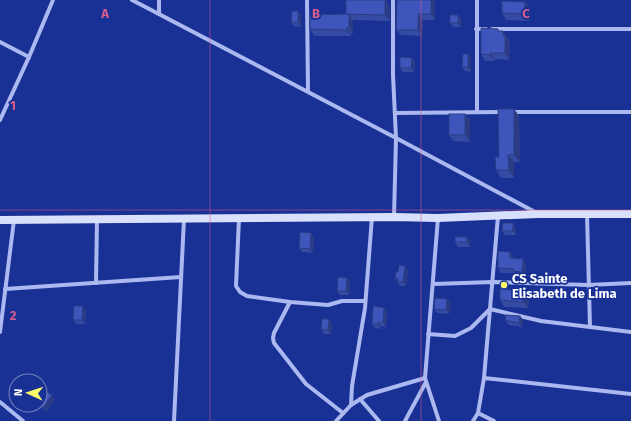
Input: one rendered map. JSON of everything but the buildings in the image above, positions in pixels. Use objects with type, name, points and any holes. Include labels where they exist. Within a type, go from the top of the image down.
[{"type":"street","points":[[0,120],[29,57],[52,0]]},
{"type":"street","points":[[132,0],[308,91],[538,214]]},
{"type":"street","points":[[159,0],[159,13]]},
{"type":"street","points":[[307,0],[308,91]]},
{"type":"street","points":[[392,0],[396,138],[394,217]]},
{"type":"street","points":[[477,0],[477,112]]},
{"type":"street","points":[[476,29],[631,29]]},
{"type":"street","points":[[0,42],[29,57]]},
{"type":"street","points":[[395,112],[631,112]]},
{"type":"street","points":[[0,220],[372,217],[438,218],[538,214],[631,214]]},
{"type":"street","points":[[586,214],[590,327]]},
{"type":"street","points":[[473,421],[478,413],[484,378],[498,215]]},
{"type":"street","points":[[351,405],[352,386],[357,365],[366,301],[372,217]]},
{"type":"street","points":[[174,421],[184,218]]},
{"type":"street","points":[[239,218],[236,286],[240,292],[248,296],[290,302],[328,305],[342,301],[366,301]]},
{"type":"street","points":[[405,421],[425,380],[438,218]]},
{"type":"street","points":[[0,332],[1,311],[6,289],[14,219]]},
{"type":"street","points":[[96,283],[97,220]]},
{"type":"street","points":[[6,289],[181,277]]},
{"type":"street","points":[[433,284],[493,282],[588,285],[631,283]]},
{"type":"street","points":[[290,302],[274,333],[274,343],[306,384],[344,413]]},
{"type":"street","points":[[490,309],[541,321],[631,332]]},
{"type":"street","points":[[428,334],[455,336],[464,333],[490,309]]},
{"type":"street","points":[[484,378],[631,394]]},
{"type":"street","points":[[336,421],[351,405],[367,394],[425,380]]},
{"type":"street","points":[[425,380],[439,421]]},
{"type":"street","points":[[360,399],[379,421]]},
{"type":"street","points":[[0,402],[23,421]]},
{"type":"street","points":[[478,413],[494,421]]},
{"type":"place","name":"CS Sainte Elisabeth de Lima","points":[[504,285]]}]
